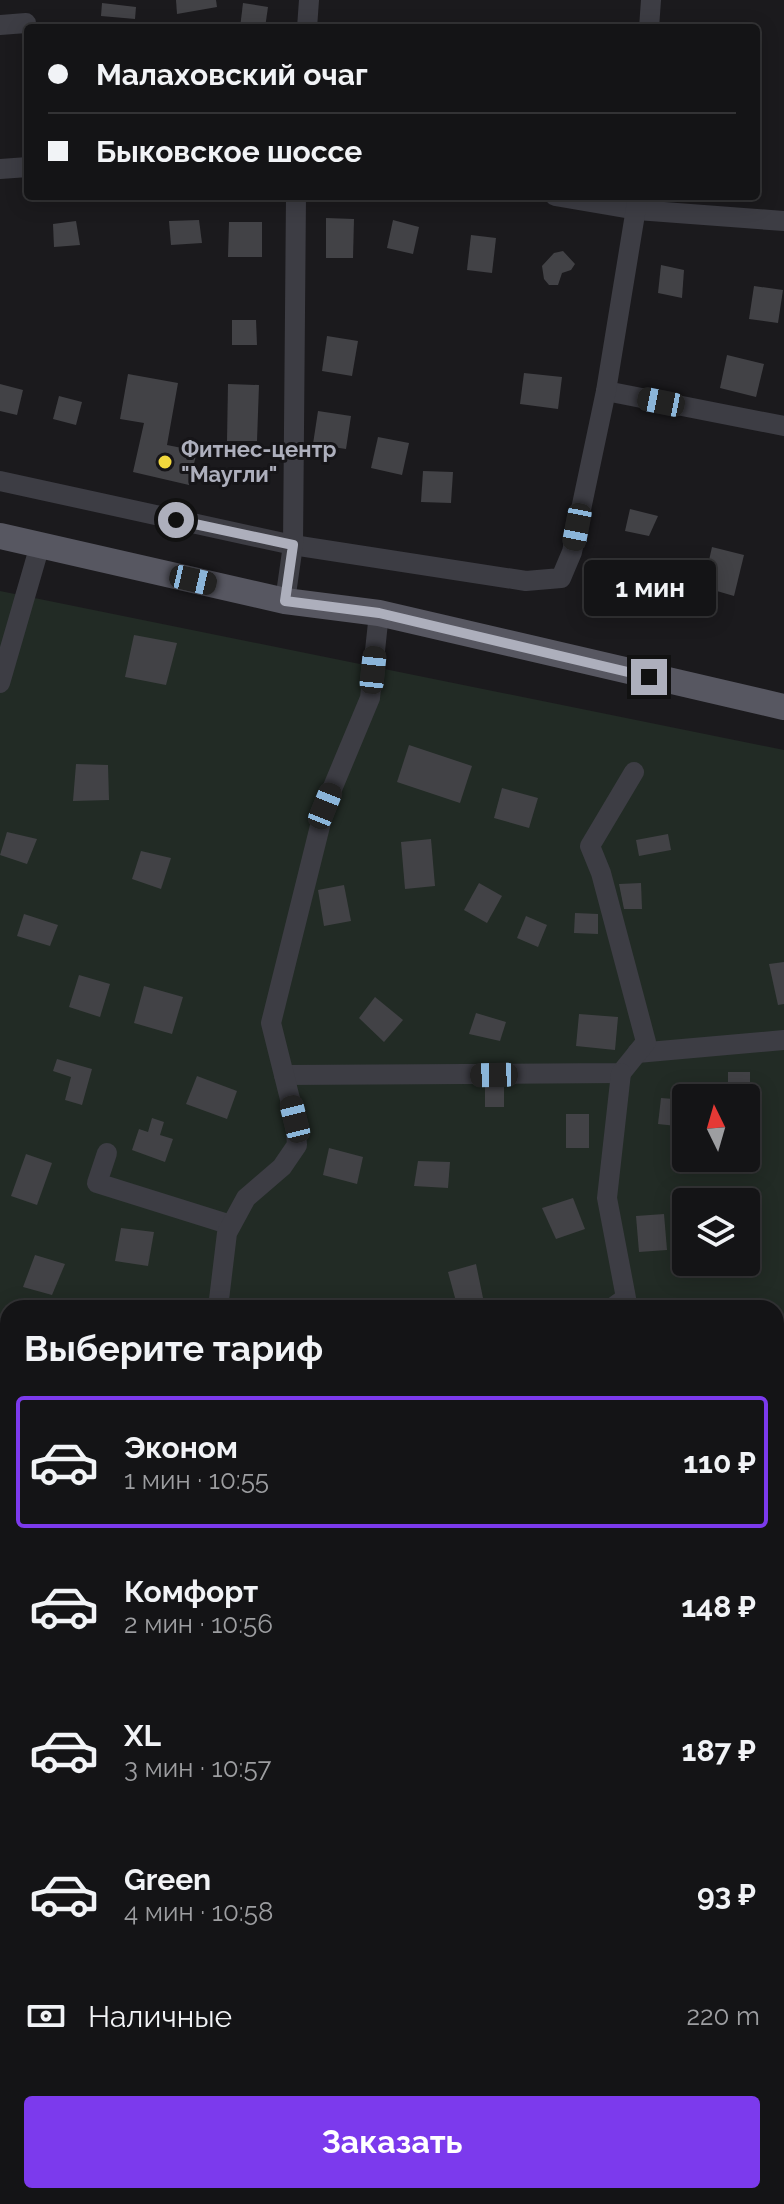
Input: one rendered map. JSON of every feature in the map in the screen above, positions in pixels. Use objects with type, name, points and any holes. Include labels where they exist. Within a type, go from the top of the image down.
[{"type":"main road","points":[[0,536],[285,601],[379,613],[784,707]]},
{"type":"street","points":[[307,24],[309,0]]},
{"type":"street","points":[[649,24],[651,0]]},
{"type":"street","points":[[0,25],[26,23]]},
{"type":"street","points":[[0,169],[24,167]]},
{"type":"street","points":[[285,601],[293,545],[296,200]]},
{"type":"street","points":[[602,200],[784,221]]},
{"type":"street","points":[[0,481],[293,545],[526,581],[561,578],[572,552],[606,391],[637,203]]},
{"type":"street","points":[[606,391],[784,426]]},
{"type":"street","points":[[0,683],[40,545]]},
{"type":"street","points":[[219,1300],[231,1225],[246,1198],[282,1167],[297,1145],[271,1023],[325,806],[370,698],[379,613]]},
{"type":"street","points":[[623,1300],[626,1298],[607,1198],[621,1073],[646,1042],[601,873],[590,846],[634,772]]},
{"type":"street","points":[[637,1053],[784,1040]]},
{"type":"street","points":[[284,1075],[621,1073]]},
{"type":"street","points":[[107,1153],[97,1183],[231,1225]]},
{"type":"shaded area","points":[[0,591],[784,750],[784,1300],[0,1300]]},
{"type":"building","points":[[176,0],[216,0],[217,7],[177,14]]},
{"type":"building","points":[[102,3],[136,7],[135,19],[101,16]]},
{"type":"building","points":[[243,3],[268,7],[266,24],[240,24]]},
{"type":"building","points":[[326,218],[354,219],[353,258],[326,258]]},
{"type":"building","points":[[199,220],[202,243],[171,245],[169,221]]},
{"type":"building","points":[[393,220],[419,227],[413,254],[387,248]]},
{"type":"building","points":[[76,221],[80,245],[54,247],[53,224]]},
{"type":"building","points":[[229,222],[262,222],[262,257],[228,257]]},
{"type":"building","points":[[471,235],[496,238],[492,273],[467,270]]},
{"type":"building","points":[[563,251],[575,264],[571,270],[562,273],[558,285],[549,285],[544,279],[542,266],[554,253]]},
{"type":"building","points":[[661,265],[684,270],[682,298],[658,293]]},
{"type":"building","points":[[754,286],[783,290],[778,323],[749,319]]},
{"type":"building","points":[[232,320],[256,320],[257,345],[232,345]]},
{"type":"building","points":[[327,336],[358,341],[352,376],[322,371]]},
{"type":"building","points":[[727,355],[764,364],[756,397],[720,388]]},
{"type":"building","points":[[524,373],[562,377],[558,409],[520,404]]},
{"type":"building","points":[[128,374],[178,383],[167,445],[197,451],[189,485],[133,472],[144,423],[120,419]]},
{"type":"building","points":[[0,384],[23,390],[17,415],[0,411]]},
{"type":"building","points":[[228,384],[259,385],[257,441],[227,441]]},
{"type":"building","points":[[59,396],[82,402],[76,425],[53,419]]},
{"type":"building","points":[[318,411],[351,416],[346,449],[313,444]]},
{"type":"building","points":[[378,437],[409,443],[402,475],[371,468]]},
{"type":"building","points":[[423,471],[453,472],[451,503],[421,502]]},
{"type":"building","points":[[630,509],[658,516],[649,536],[625,531]]},
{"type":"building","points":[[712,547],[744,555],[734,596],[703,587]]},
{"type":"building","points":[[134,635],[177,643],[166,685],[125,677]]},
{"type":"building","points":[[409,745],[472,766],[460,803],[397,782]]},
{"type":"building","points":[[76,764],[108,765],[109,800],[73,801]]},
{"type":"building","points":[[502,788],[538,798],[529,828],[494,818]]},
{"type":"building","points":[[7,832],[37,839],[27,864],[0,855]]},
{"type":"building","points":[[668,834],[671,850],[639,856],[636,840]]},
{"type":"building","points":[[431,839],[435,886],[405,889],[401,842]]},
{"type":"building","points":[[141,851],[171,858],[161,889],[132,879]]},
{"type":"building","points":[[479,883],[502,896],[487,923],[464,910]]},
{"type":"building","points":[[641,883],[642,909],[624,909],[619,884]]},
{"type":"building","points":[[344,885],[351,921],[324,926],[318,890]]},
{"type":"building","points":[[575,913],[598,914],[598,934],[574,933]]},
{"type":"building","points":[[24,914],[58,925],[50,946],[17,936]]},
{"type":"building","points":[[526,916],[547,925],[538,947],[517,938]]},
{"type":"building","points":[[784,962],[784,1004],[778,1005],[769,964]]},
{"type":"building","points":[[79,975],[110,984],[100,1017],[69,1007]]},
{"type":"building","points":[[144,986],[183,997],[172,1034],[134,1023]]},
{"type":"building","points":[[375,997],[403,1020],[384,1042],[359,1018]]},
{"type":"building","points":[[476,1013],[506,1022],[500,1041],[469,1034]]},
{"type":"building","points":[[579,1014],[618,1017],[615,1050],[576,1046]]},
{"type":"building","points":[[57,1059],[92,1069],[82,1105],[65,1100],[71,1077],[53,1071]]},
{"type":"building","points":[[728,1072],[750,1072],[750,1084],[728,1084]]},
{"type":"building","points":[[197,1076],[237,1091],[227,1119],[186,1104]]},
{"type":"building","points":[[485,1087],[504,1087],[504,1107],[485,1107]]},
{"type":"building","points":[[661,1098],[672,1099],[672,1126],[658,1124]]},
{"type":"building","points":[[566,1114],[589,1114],[589,1148],[566,1148]]},
{"type":"building","points":[[152,1118],[164,1122],[160,1135],[173,1139],[165,1162],[132,1150],[139,1129],[148,1132]]},
{"type":"building","points":[[329,1148],[363,1157],[357,1184],[323,1175]]},
{"type":"building","points":[[26,1154],[52,1163],[37,1205],[11,1196]]},
{"type":"building","points":[[418,1161],[450,1162],[448,1188],[414,1186]]},
{"type":"building","points":[[573,1198],[585,1229],[556,1239],[542,1208]]},
{"type":"building","points":[[664,1214],[667,1250],[639,1252],[636,1216]]},
{"type":"building","points":[[121,1228],[154,1232],[148,1266],[115,1261]]},
{"type":"building","points":[[35,1255],[65,1264],[52,1295],[23,1287]]},
{"type":"building","points":[[476,1264],[483,1298],[456,1300],[448,1272]]},
{"type":"place","name":"Фитнес-центр \"Маугли\"","points":[[165,462]]},
{"type":"route","points":[[176,520],[293,545],[285,601],[379,613],[649,677]]}]
